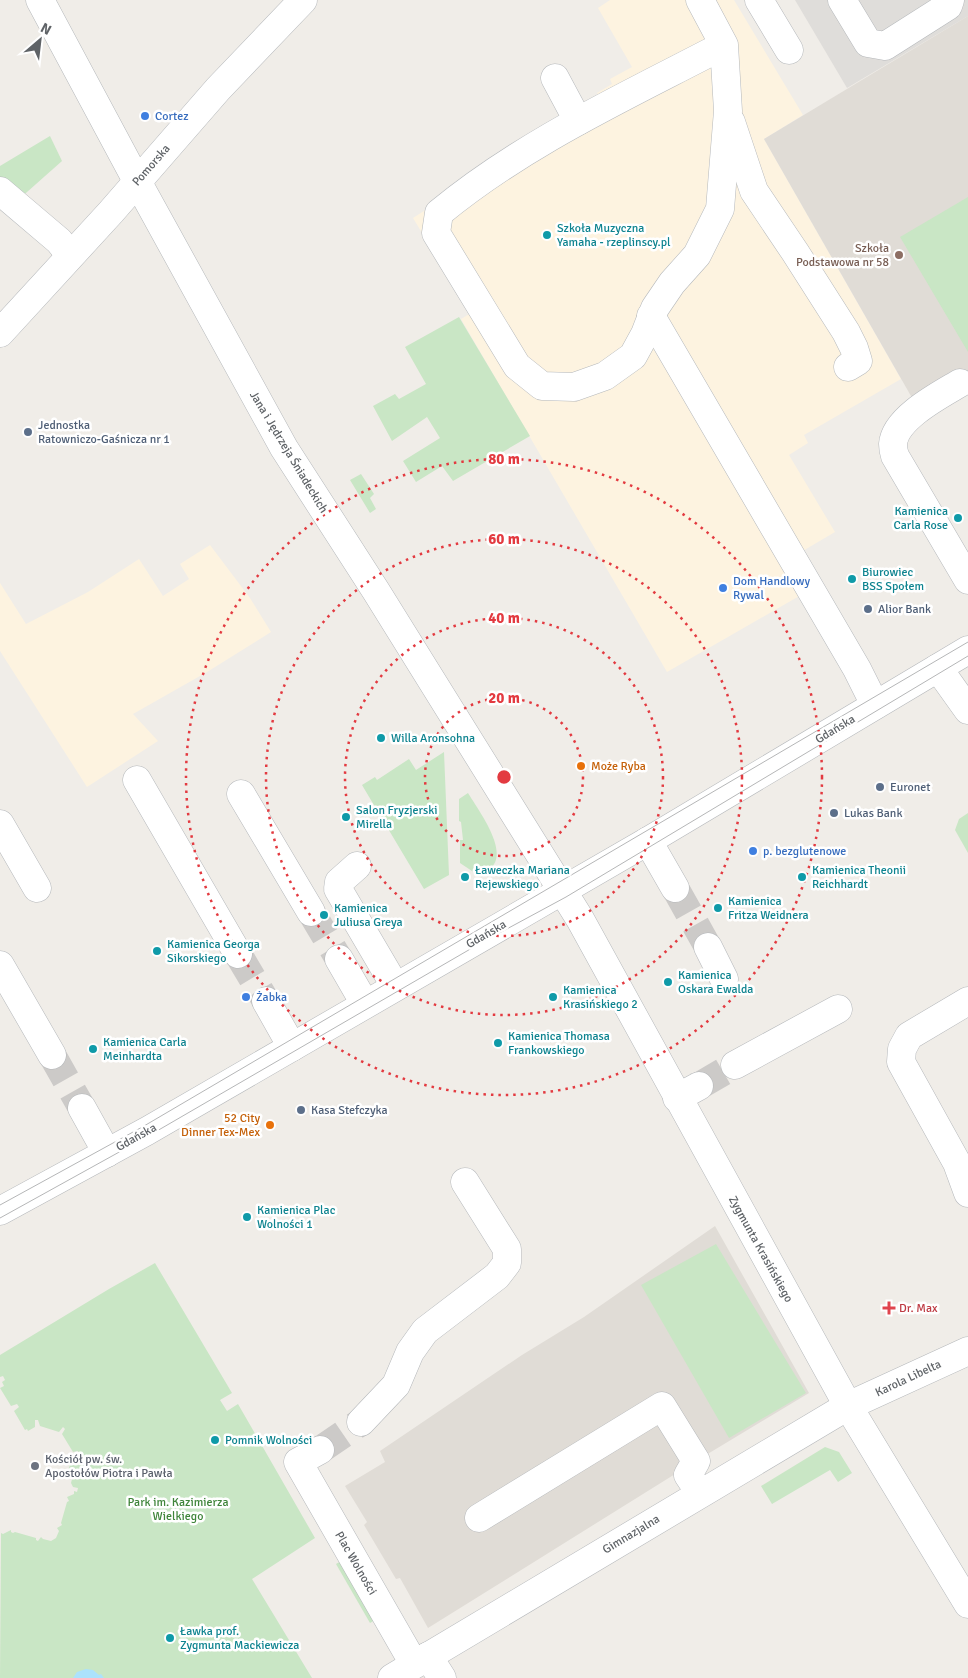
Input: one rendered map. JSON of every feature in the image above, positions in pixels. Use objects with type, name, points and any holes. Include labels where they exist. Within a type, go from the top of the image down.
[{"type":"street","name":"Jana i Jędrzeja Śniadeckich","points":[[40,0],[284,448],[376,591],[562,890]]},
{"type":"street","name":"Pomorska","points":[[0,333],[224,83],[304,0]]},
{"type":"street","points":[[700,0],[724,45],[728,111],[720,209],[698,255],[672,283],[655,308],[645,334],[632,356],[605,376],[574,387],[542,386],[518,366],[436,233],[439,212],[490,174],[578,121],[724,45]]},
{"type":"street","points":[[759,0],[789,50]]},
{"type":"street","points":[[842,0],[868,42],[885,46],[948,6],[950,0]]},
{"type":"street","points":[[960,0],[968,8]]},
{"type":"street","points":[[555,78],[578,121]]},
{"type":"street","points":[[728,111],[754,191],[846,332],[854,348],[858,361],[848,368]]},
{"type":"street","points":[[0,191],[58,241],[70,255]]},
{"type":"street","points":[[651,316],[857,669],[875,705]]},
{"type":"street","points":[[960,383],[928,402],[910,417],[898,431],[893,444],[895,456],[968,580]]},
{"type":"street","name":"Gdańska","points":[[0,1211],[110,1151],[648,841],[968,650]]},
{"type":"street","points":[[938,668],[968,710]]},
{"type":"street","points":[[137,780],[238,954]]},
{"type":"street","points":[[241,794],[311,912]]},
{"type":"street","points":[[0,824],[37,888]]},
{"type":"street","points":[[648,841],[675,888]]},
{"type":"street","points":[[357,866],[339,882],[338,888],[395,986]]},
{"type":"street","name":"Zygmunta Krasińskiego","points":[[562,890],[688,1092],[848,1406],[968,1604]]},
{"type":"street","points":[[708,947],[724,979]]},
{"type":"street","points":[[339,959],[365,1004]]},
{"type":"street","points":[[0,965],[52,1054]]},
{"type":"street","points":[[266,1001],[292,1047]]},
{"type":"street","points":[[968,1001],[909,1036],[902,1049],[901,1062],[957,1164],[968,1193]]},
{"type":"street","points":[[735,1066],[838,1009]]},
{"type":"street","points":[[82,1108],[110,1151]]},
{"type":"street","points":[[362,1422],[396,1385],[410,1352],[425,1331],[497,1276],[507,1263],[507,1249],[465,1182]]},
{"type":"street","name":"Karola Libelta","points":[[848,1406],[968,1351]]},
{"type":"street","points":[[479,1518],[662,1406],[696,1461],[688,1475],[700,1493]]},
{"type":"street","name":"Gimnazjalna","points":[[419,1669],[700,1493],[848,1406]]},
{"type":"street","name":"Plac Wolności","points":[[309,1456],[419,1669]]},
{"type":"shaded area","points":[[610,0],[734,0],[803,115],[764,139],[901,379],[804,435],[808,443],[789,455],[835,532],[801,552],[801,595],[667,672],[461,319],[471,313],[413,218],[600,98],[597,93],[612,84],[610,79],[632,67],[598,8]]},
{"type":"shaded area","points":[[795,0],[968,0],[968,16],[847,88]]},
{"type":"shaded area","name":"Szkoła Podstawowa nr 58","points":[[968,16],[968,371],[915,403],[764,139]]},
{"type":"shaded area","points":[[210,545],[250,598],[271,632],[207,672],[133,714],[158,741],[87,787],[0,651],[0,583],[26,624],[88,592],[139,559],[163,596],[189,579],[180,564]]},
{"type":"shaded area","points":[[715,1226],[809,1393],[428,1628],[400,1578],[396,1579],[364,1525],[367,1522],[345,1486],[385,1462],[380,1451],[522,1355],[584,1317]]},
{"type":"green space","points":[[50,136],[62,161],[18,200],[0,184],[0,166]]},
{"type":"green space","points":[[968,197],[968,352],[900,237]]},
{"type":"green space","points":[[459,317],[530,436],[453,481],[442,466],[416,482],[403,461],[440,438],[427,417],[392,441],[373,406],[395,394],[399,399],[426,384],[405,347]]},
{"type":"green space","points":[[361,474],[374,494],[370,498],[376,509],[370,513],[350,480]]},
{"type":"green space","points":[[444,752],[449,875],[424,889],[362,785],[375,777],[377,780],[409,759],[416,770]]},
{"type":"green space","points":[[468,793],[490,829],[497,850],[496,860],[492,867],[478,875],[460,863],[460,840],[463,840],[461,822],[459,821],[459,799]]},
{"type":"green space","points":[[968,813],[968,853],[955,830],[959,819]]},
{"type":"green space","points":[[716,1244],[806,1393],[729,1438],[641,1285]]},
{"type":"green space","name":"Park im. Kazimierza Wielkiego","points":[[155,1263],[232,1393],[220,1400],[227,1411],[238,1404],[315,1538],[252,1579],[312,1678],[0,1678],[1,1533],[3,1534],[11,1530],[13,1533],[36,1538],[38,1541],[41,1537],[51,1541],[56,1538],[59,1531],[57,1528],[62,1525],[67,1502],[69,1501],[67,1497],[74,1494],[74,1491],[77,1492],[78,1488],[73,1487],[72,1479],[67,1476],[72,1456],[79,1454],[78,1451],[73,1452],[62,1434],[65,1429],[63,1427],[59,1432],[40,1426],[38,1420],[35,1420],[35,1427],[28,1431],[27,1429],[25,1430],[14,1411],[19,1407],[17,1404],[11,1406],[0,1388],[4,1386],[2,1382],[5,1380],[3,1376],[0,1377],[0,1355]]},
{"type":"green space","points":[[825,1447],[839,1452],[852,1473],[838,1482],[830,1470],[772,1504],[761,1486]]},
{"type":"green space","points":[[341,1561],[375,1620],[370,1623],[336,1564]]},
{"type":"water","points":[[86,1669],[93,1670],[99,1675],[101,1674],[104,1678],[73,1678],[77,1672]]},
{"type":"tunnel","points":[[675,888],[708,947]]},
{"type":"tunnel","points":[[311,912],[339,959]]},
{"type":"tunnel","points":[[238,954],[266,1001]]},
{"type":"tunnel","points":[[52,1055],[82,1108]]},
{"type":"tunnel","points":[[699,1086],[735,1065]]},
{"type":"tunnel","points":[[320,1450],[361,1422]]},
{"type":"tram line","points":[[0,1205],[144,1126],[968,642]]},
{"type":"tram line","points":[[0,1218],[150,1135],[479,944],[566,897],[968,656]]},
{"type":"place","name":"Cortez","points":[[145,116]]},
{"type":"place","name":"Szkoła Muzyczna Yamaha - rzeplinscy.pl","points":[[547,235]]},
{"type":"place","name":"Szkoła Podstawowa nr 58","points":[[899,255]]},
{"type":"place","name":"Jednostka Ratowniczo-Gaśnicza nr 1","points":[[28,432]]},
{"type":"place","name":"Kamienica Carla Rose","points":[[958,518]]},
{"type":"place","name":"Biurowiec BSS Społem","points":[[852,579]]},
{"type":"place","name":"Dom Handlowy Rywal","points":[[723,588]]},
{"type":"place","name":"Alior Bank","points":[[868,609]]},
{"type":"place","name":"Willa Aronsohna","points":[[381,738]]},
{"type":"place","name":"Może Ryba","points":[[581,766]]},
{"type":"place","name":"Euronet","points":[[880,787]]},
{"type":"place","name":"Lukas Bank","points":[[834,813]]},
{"type":"place","name":"Salon Fryzjerski Mirella","points":[[346,817]]},
{"type":"place","name":"p. bezglutenowe","points":[[753,851]]},
{"type":"place","name":"Ławeczka Mariana Rejewskiego","points":[[465,877]]},
{"type":"place","name":"Kamienica Theonii Reichhardt","points":[[802,877]]},
{"type":"place","name":"Kamienica Fritza Weidnera","points":[[718,908]]},
{"type":"place","name":"Kamienica Juliusa Greya","points":[[324,915]]},
{"type":"place","name":"Kamienica Georga Sikorskiego","points":[[157,951]]},
{"type":"place","name":"Kamienica Oskara Ewalda","points":[[668,982]]},
{"type":"place","name":"Żabka","points":[[246,997]]},
{"type":"place","name":"Kamienica Krasińskiego 2","points":[[553,997]]},
{"type":"place","name":"Kamienica Thomasa Frankowskiego","points":[[498,1043]]},
{"type":"place","name":"Kamienica Carla Meinhardta","points":[[93,1049]]},
{"type":"place","name":"Kasa Stefczyka","points":[[301,1110]]},
{"type":"place","name":"52 City Dinner Tex-Mex","points":[[270,1125]]},
{"type":"place","name":"Kamienica Plac Wolności 1","points":[[247,1217]]},
{"type":"place","name":"Dr. Max","points":[[889,1308]]},
{"type":"place","name":"Pomnik Wolności","points":[[215,1440]]},
{"type":"place","name":"Kościół pw. św. Apostołów Piotra i Pawła","points":[[35,1466]]},
{"type":"place","name":"Ławka prof. Zygmunta Mackiewicza","points":[[170,1638]]}]
